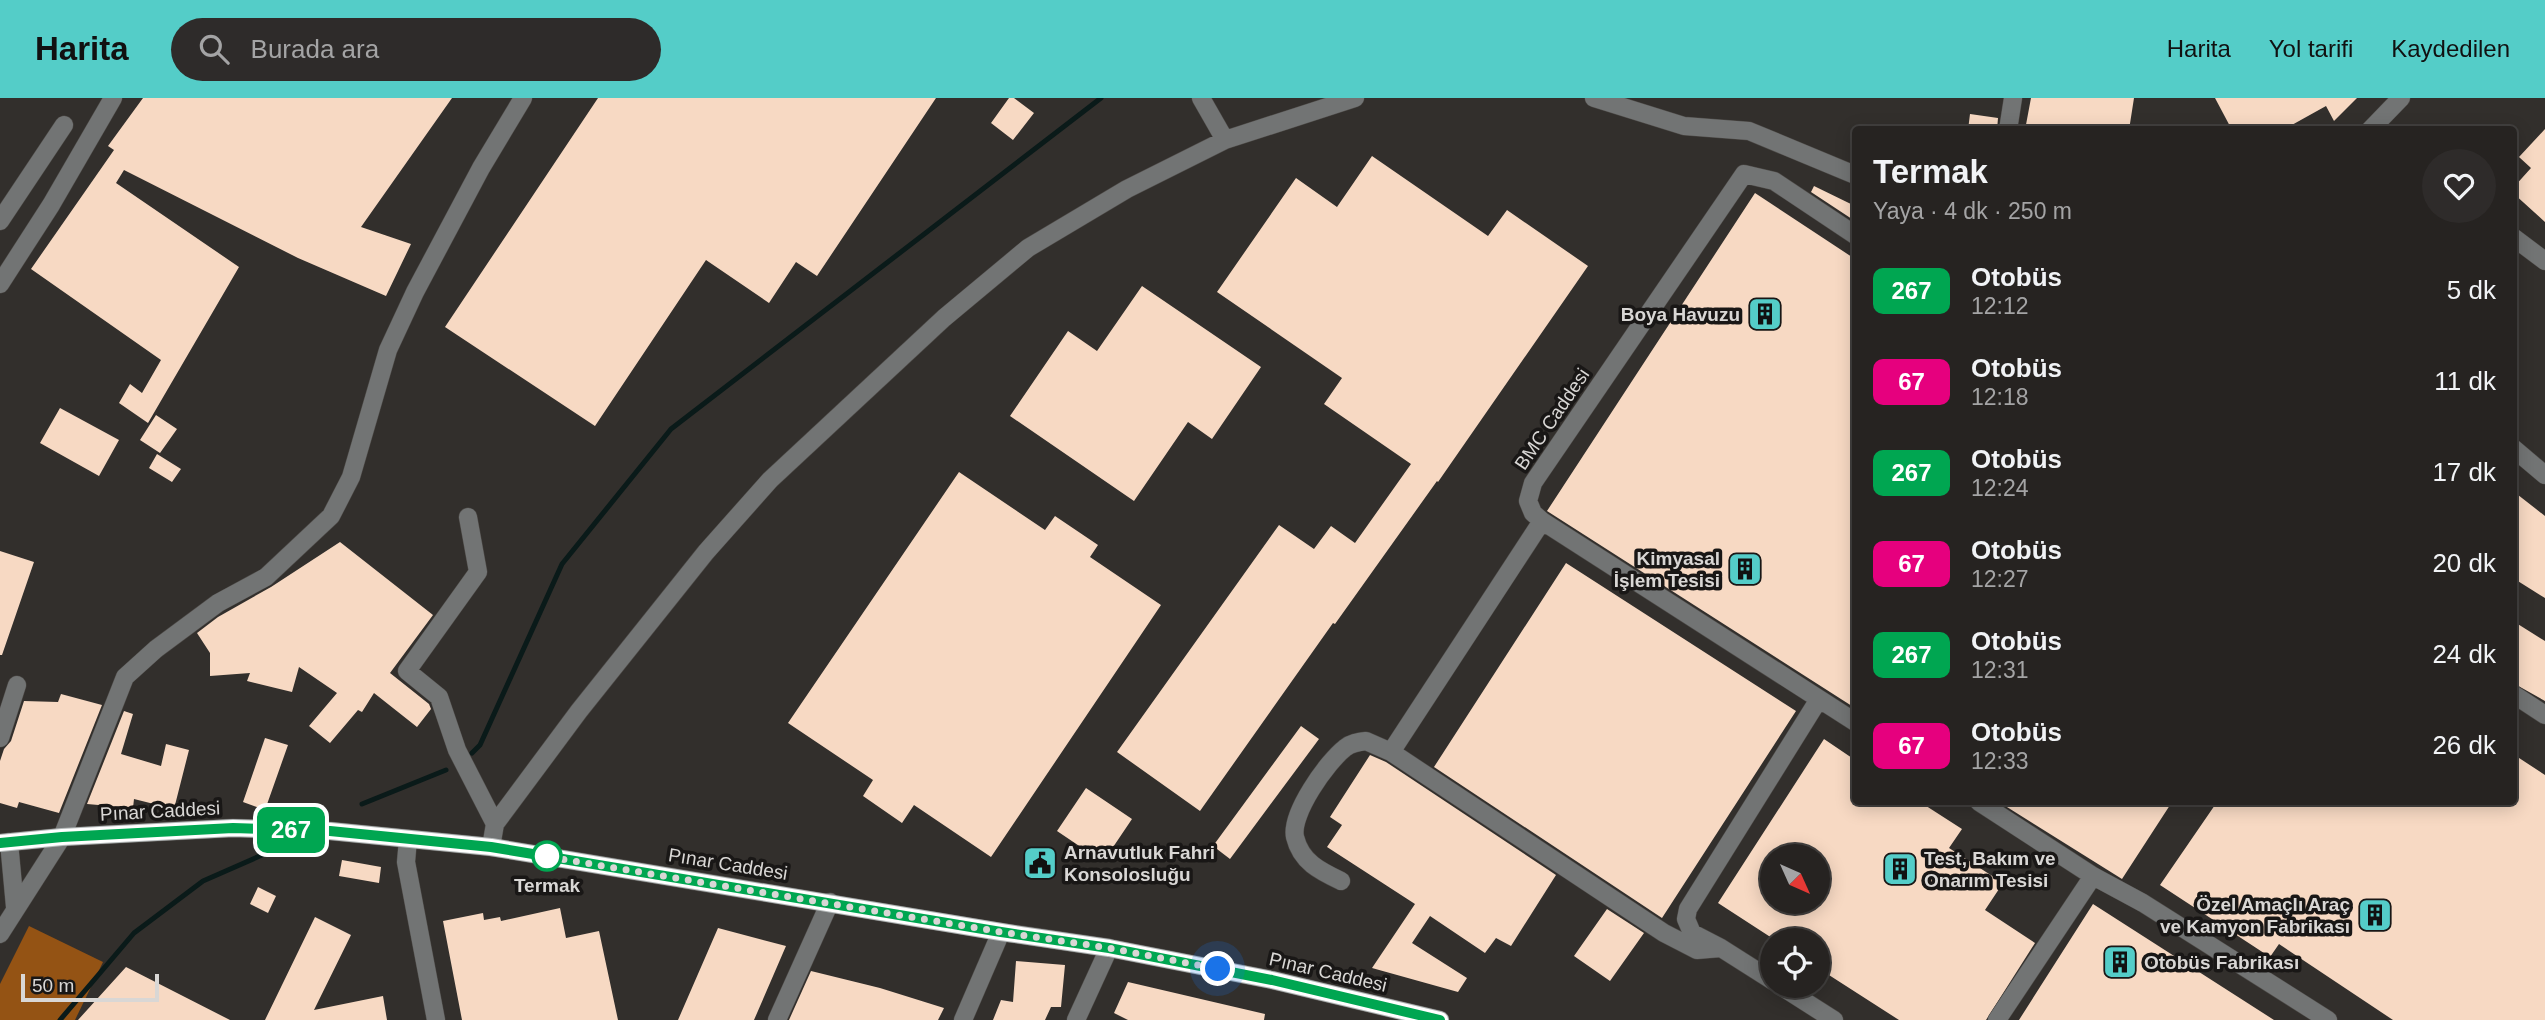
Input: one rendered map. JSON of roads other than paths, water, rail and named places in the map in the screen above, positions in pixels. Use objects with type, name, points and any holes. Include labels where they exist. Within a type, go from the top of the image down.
[{"type":"main road","name":"Pınar Caddesi","points":[[4,843],[62,837],[233,828],[330,831],[491,847],[1109,948],[1272,980],[1440,1020]]},
{"type":"street","points":[[2,275],[51,205],[113,98]]},
{"type":"street","points":[[0,934],[62,837],[125,677],[156,649],[218,603],[266,576],[331,516],[351,478],[388,350],[415,292],[481,167],[523,98]]},
{"type":"street","points":[[1201,98],[1225,140]]},
{"type":"street","points":[[491,847],[495,824],[579,711],[706,552],[770,480],[944,318],[1028,248],[1128,189],[1225,140],[1355,98]]},
{"type":"street","points":[[1594,98],[1684,126],[1749,131],[1852,174]]},
{"type":"street","points":[[2009,126],[2013,98]]},
{"type":"street","points":[[2374,126],[2401,98]]},
{"type":"street","points":[[0,220],[64,125]]},
{"type":"street","name":"BMC Caddesi","points":[[1542,522],[1533,513],[1528,501],[1533,483],[1744,174],[1773,181],[1852,233]]},
{"type":"street","points":[[2517,240],[2545,261]]},
{"type":"street","points":[[2517,451],[2544,473]]},
{"type":"street","points":[[468,517],[478,572],[407,671],[439,697],[457,750],[495,824]]},
{"type":"street","points":[[1391,752],[1542,522],[1852,720]]},
{"type":"street","points":[[0,738],[17,685]]},
{"type":"street","points":[[2517,697],[2545,715]]},
{"type":"street","points":[[1760,973],[1692,933],[1686,919],[1688,909],[1819,699]]},
{"type":"street","points":[[1340,881],[1315,868],[1305,859],[1294,834],[1302,806],[1329,765],[1352,744],[1366,741],[1391,752],[1664,933],[1697,950],[1721,948]]},
{"type":"street","points":[[1984,805],[2093,876],[2143,903],[2328,1020]]},
{"type":"street","points":[[408,839],[406,862],[436,1020]]},
{"type":"street","points":[[4,843],[15,907]]},
{"type":"street","points":[[1997,1020],[2093,876]]},
{"type":"street","points":[[777,1020],[830,902]]},
{"type":"street","points":[[963,1020],[1001,932]]},
{"type":"street","points":[[1076,1020],[1109,948]]},
{"type":"street","points":[[1799,998],[1834,1020]]},
{"type":"waterway","points":[[472,753],[480,745],[562,564],[671,429],[1101,98]]},
{"type":"waterway","points":[[362,804],[446,770]]},
{"type":"waterway","points":[[60,1020],[134,933],[203,881],[262,855]]},
{"type":"place","name":"Boya Havuzu","points":[[1765,314]]},
{"type":"place","name":"Kimyasal İşlem Tesisi","points":[[1745,569]]},
{"type":"place","name":"Termak","points":[[547,856]]},
{"type":"place","name":"Arnavutluk Fahri Konsolosluğu","points":[[1040,863]]},
{"type":"place","name":"Test, Bakım ve Onarım Tesisi","points":[[1900,869]]},
{"type":"place","name":"Özel Amaçlı Araç ve Kamyon Fabrikası","points":[[2375,915]]},
{"type":"place","name":"Otobüs Fabrikası","points":[[2120,962]]}]
